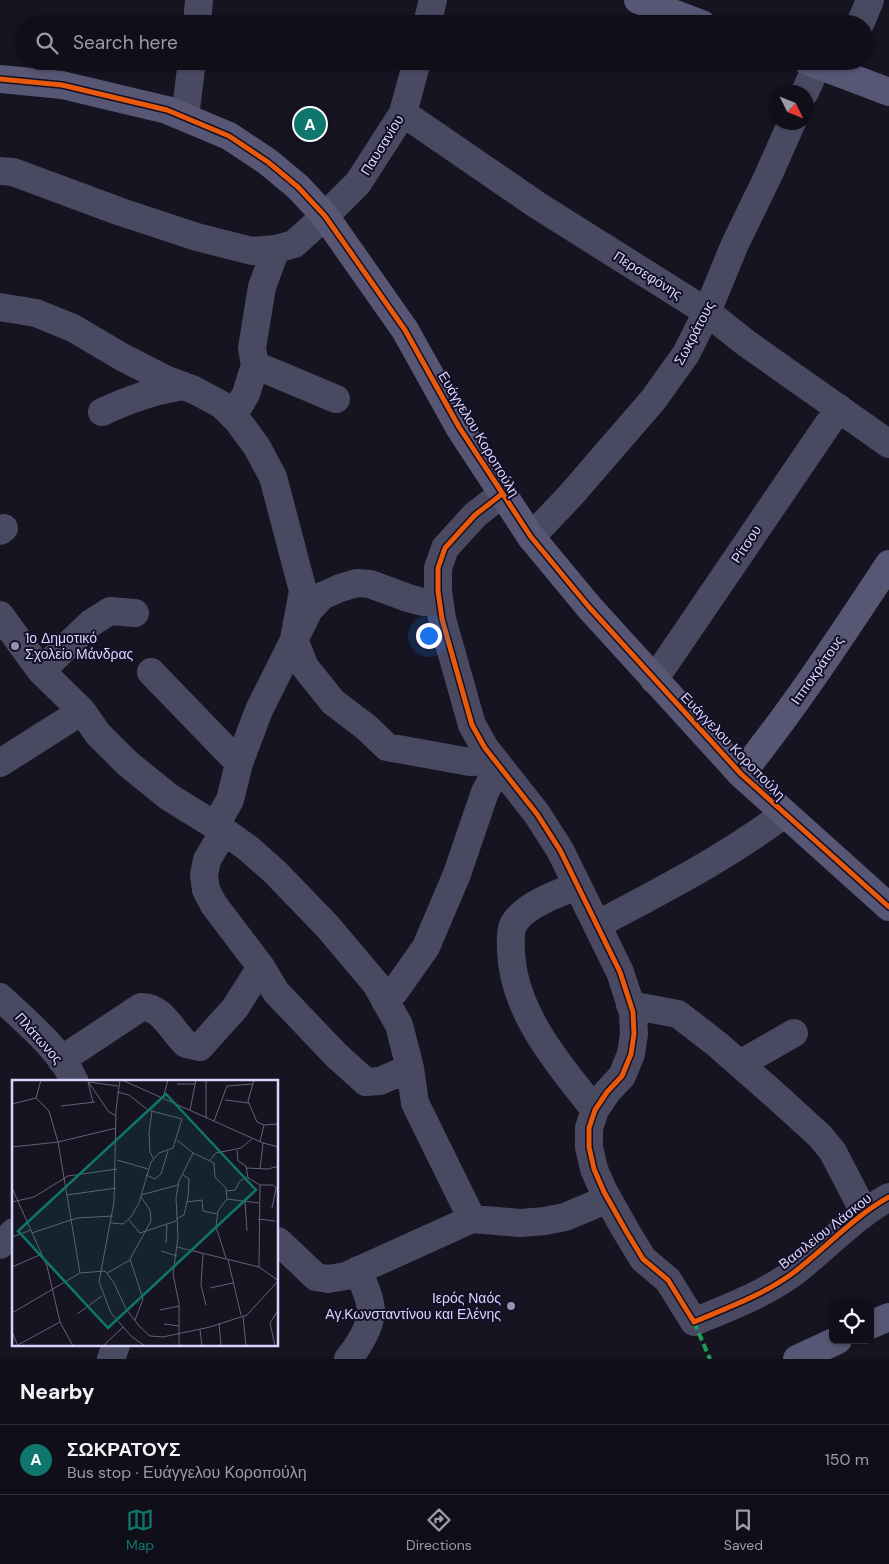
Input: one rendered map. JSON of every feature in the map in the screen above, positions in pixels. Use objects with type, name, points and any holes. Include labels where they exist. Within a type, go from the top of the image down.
[{"type":"street","points":[[198,15],[199,0]]},
{"type":"street","points":[[430,15],[434,0]]},
{"type":"street","points":[[638,0],[669,6],[686,15]]},
{"type":"street","points":[[864,15],[870,0]]},
{"type":"street","points":[[185,117],[191,70]]},
{"type":"street","name":"Παυσανίου","points":[[0,171],[12,172],[121,212],[197,237],[252,251],[276,249],[294,244],[358,183],[403,113],[415,70]]},
{"type":"street","points":[[810,85],[822,70]]},
{"type":"street","points":[[838,70],[889,92]]},
{"type":"street","name":"Ευάγγελου Κοροπούλη","points":[[0,79],[62,85],[167,110],[229,136],[268,162],[298,187],[325,216],[405,330],[459,426],[531,537],[589,607],[741,774],[889,907]]},
{"type":"street","name":"Περσεφόνης","points":[[403,113],[537,205],[707,312],[746,343],[889,444]]},
{"type":"street","name":"Σωκράτους","points":[[531,537],[570,496],[653,400],[686,354],[707,312],[735,244],[788,130]]},
{"type":"street","points":[[234,416],[246,394],[255,365],[252,348],[262,287],[276,249]]},
{"type":"street","points":[[0,307],[36,313],[72,328],[166,380],[194,390],[222,405],[234,416],[257,447],[273,477],[303,591],[294,639],[305,667],[333,702],[366,727],[387,747],[499,766]]},
{"type":"street","points":[[255,365],[336,399]]},
{"type":"street","points":[[102,412],[131,398],[155,391],[184,386]]},
{"type":"street","name":"Ρίτσου","points":[[654,680],[839,408]]},
{"type":"street","points":[[279,1241],[316,1276],[328,1280],[346,1276],[472,1219],[521,1222],[545,1221],[565,1218],[608,1199],[594,1169],[589,1147],[589,1128],[595,1110],[607,1092],[622,1076],[631,1054],[634,1034],[633,1012],[620,972],[560,850],[537,814],[485,748],[472,725],[442,619],[438,568],[445,548],[475,515],[502,494]]},
{"type":"street","name":"Ιπποκράτους","points":[[741,774],[763,747],[818,670],[889,564]]},
{"type":"street","points":[[410,1068],[380,1081],[366,1082],[336,1056],[276,992],[214,905],[206,890],[204,875],[207,860],[230,800],[239,763],[259,710],[309,610],[322,596],[357,583],[370,584],[424,602],[439,599]]},
{"type":"street","points":[[41,670],[91,623],[110,611],[135,613]]},
{"type":"street","points":[[0,615],[41,670],[82,711],[98,734],[127,763],[169,797],[220,828],[249,849],[275,872],[328,927],[376,984],[399,1025],[410,1068],[415,1103],[472,1219]]},
{"type":"street","points":[[151,672],[239,763]]},
{"type":"street","points":[[0,762],[82,711]]},
{"type":"street","points":[[385,1001],[395,991],[426,947],[457,874],[485,792],[499,766]]},
{"type":"street","points":[[596,925],[715,861],[784,814]]},
{"type":"street","points":[[578,887],[558,892],[519,916],[512,928],[512,967],[522,1003],[557,1062],[595,1110]]},
{"type":"street","points":[[68,1071],[125,1016],[141,1007],[149,1006],[160,1014],[186,1044],[200,1046],[235,1008],[260,967]]},
{"type":"street","name":"Πλάτωνος","points":[[0,997],[32,1027],[68,1071]]},
{"type":"street","points":[[630,1005],[678,1014],[740,1064],[820,1136],[833,1152],[864,1212]]},
{"type":"street","points":[[740,1064],[794,1033]]},
{"type":"street","name":"Βασιλείου Λάσκου","points":[[608,1199],[643,1259],[668,1280],[694,1322],[748,1300],[791,1274],[826,1247],[864,1212],[889,1196]]},
{"type":"street","points":[[0,1245],[12,1234]]},
{"type":"street","points":[[348,1359],[366,1330],[371,1312],[367,1294],[358,1270]]},
{"type":"street","points":[[797,1359],[829,1344]]},
{"type":"street","points":[[111,1359],[116,1346]]},
{"type":"marked path","points":[[694,1322],[710,1359]]},
{"type":"cycle path","points":[[0,79],[62,85],[167,110],[229,136],[268,162],[298,187],[325,216],[405,330],[459,427],[531,537],[589,607],[741,774],[889,907]]},
{"type":"cycle path","points":[[502,494],[475,515],[445,548],[438,568],[438,591],[442,619],[472,725],[485,748],[537,814],[560,850],[620,972],[633,1012],[634,1034],[631,1054],[622,1076],[607,1092],[595,1110],[589,1128],[589,1147],[594,1169],[604,1192],[643,1259],[668,1280],[694,1322],[745,1300],[781,1281],[863,1214],[889,1197]]},
{"type":"place","name":"ΣΩΚΡΑΤΟΥΣ","points":[[310,124]]},
{"type":"place","name":"1ο Δημοτικό Σχολείο Μάνδρας","points":[[15,646]]},
{"type":"place","name":"Ιερός Ναός Αγ.Κωνσταντίνου και Ελένης","points":[[511,1306]]}]
